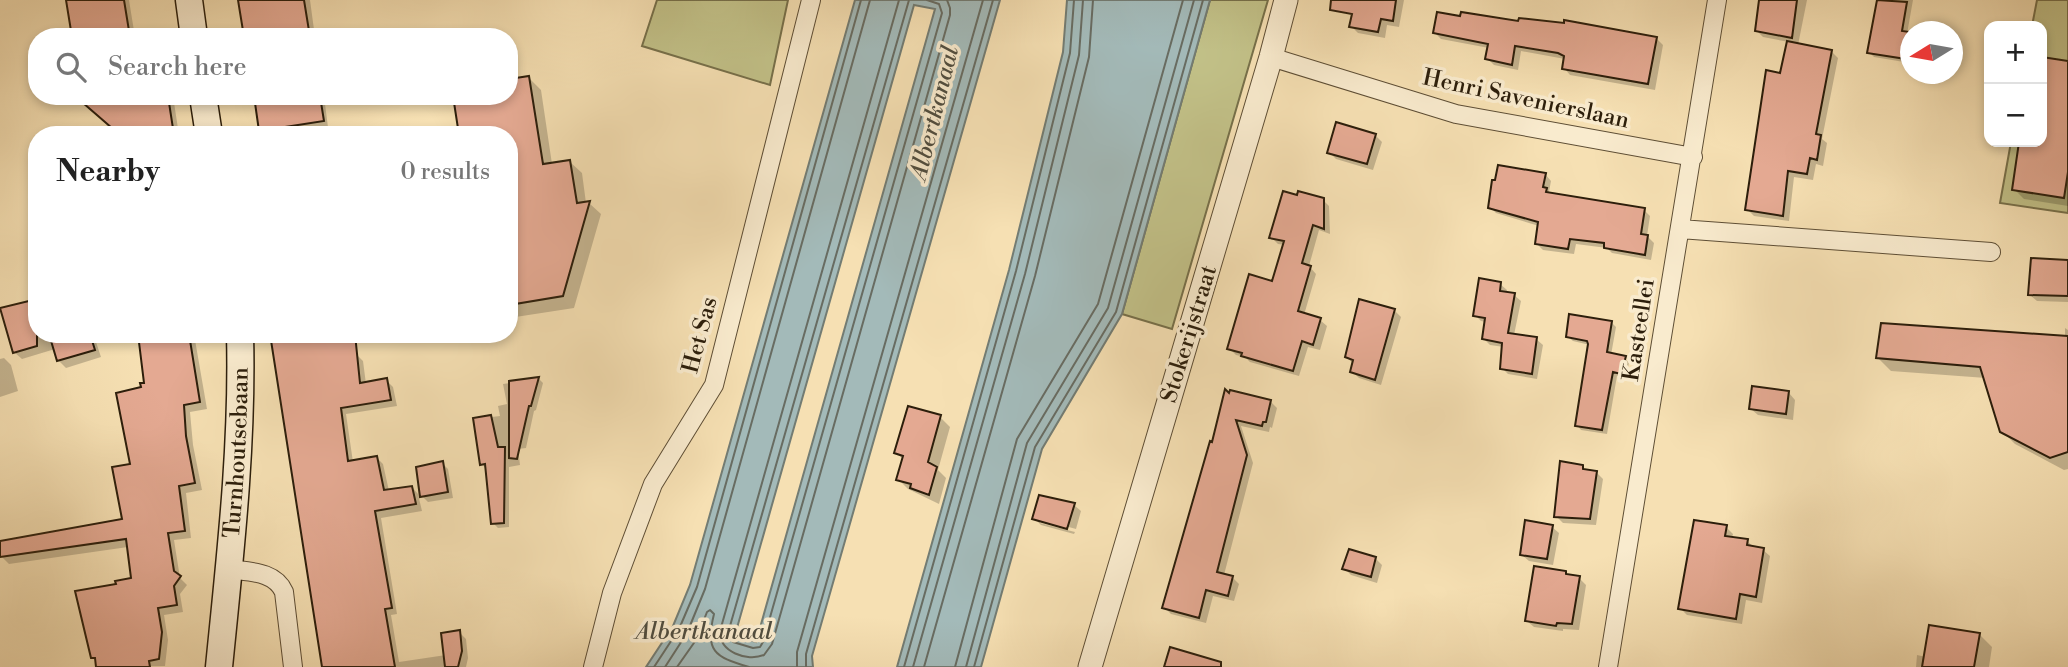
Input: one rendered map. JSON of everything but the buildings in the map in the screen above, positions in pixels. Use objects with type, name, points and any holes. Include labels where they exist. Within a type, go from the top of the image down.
[{"type":"main road","points":[[189,0],[193,28]]},
{"type":"main road","points":[[205,105],[208,126]]},
{"type":"main road","name":"Turnhoutsebaan","points":[[219,667],[229,569],[240,343]]},
{"type":"street","name":"Het Sas","points":[[593,667],[612,593],[653,484],[714,385],[811,0]]},
{"type":"street","name":"Stokerijstraat","points":[[1090,667],[1286,0]]},
{"type":"street","name":"Kasteellei","points":[[1608,667],[1717,0]]},
{"type":"street","name":"Henri Savenierslaan","points":[[1271,57],[1456,114],[1693,157]]},
{"type":"street","points":[[1680,229],[1991,252]]},
{"type":"street","name":"Turnhoutsebaan","points":[[229,569],[268,576],[281,585],[293,667]]},
{"type":"shaded area","points":[[657,0],[788,0],[770,85],[642,46]]},
{"type":"shaded area","points":[[1210,0],[1268,0],[1172,329],[1122,314]]},
{"type":"shaded area","points":[[2037,0],[2068,0],[2068,213],[2000,203],[2010,147],[2047,147],[2047,21],[2033,21]]},
{"type":"water","name":"Albertkanaal","points":[[855,0],[1000,0],[812,656],[813,667],[646,667],[673,626],[690,585]],"holes":[[[914,5],[935,9],[756,642],[735,635]]]},
{"type":"water","points":[[1067,0],[1210,0],[1122,314],[1042,449],[981,667],[897,667],[1009,270],[1063,52]]}]
